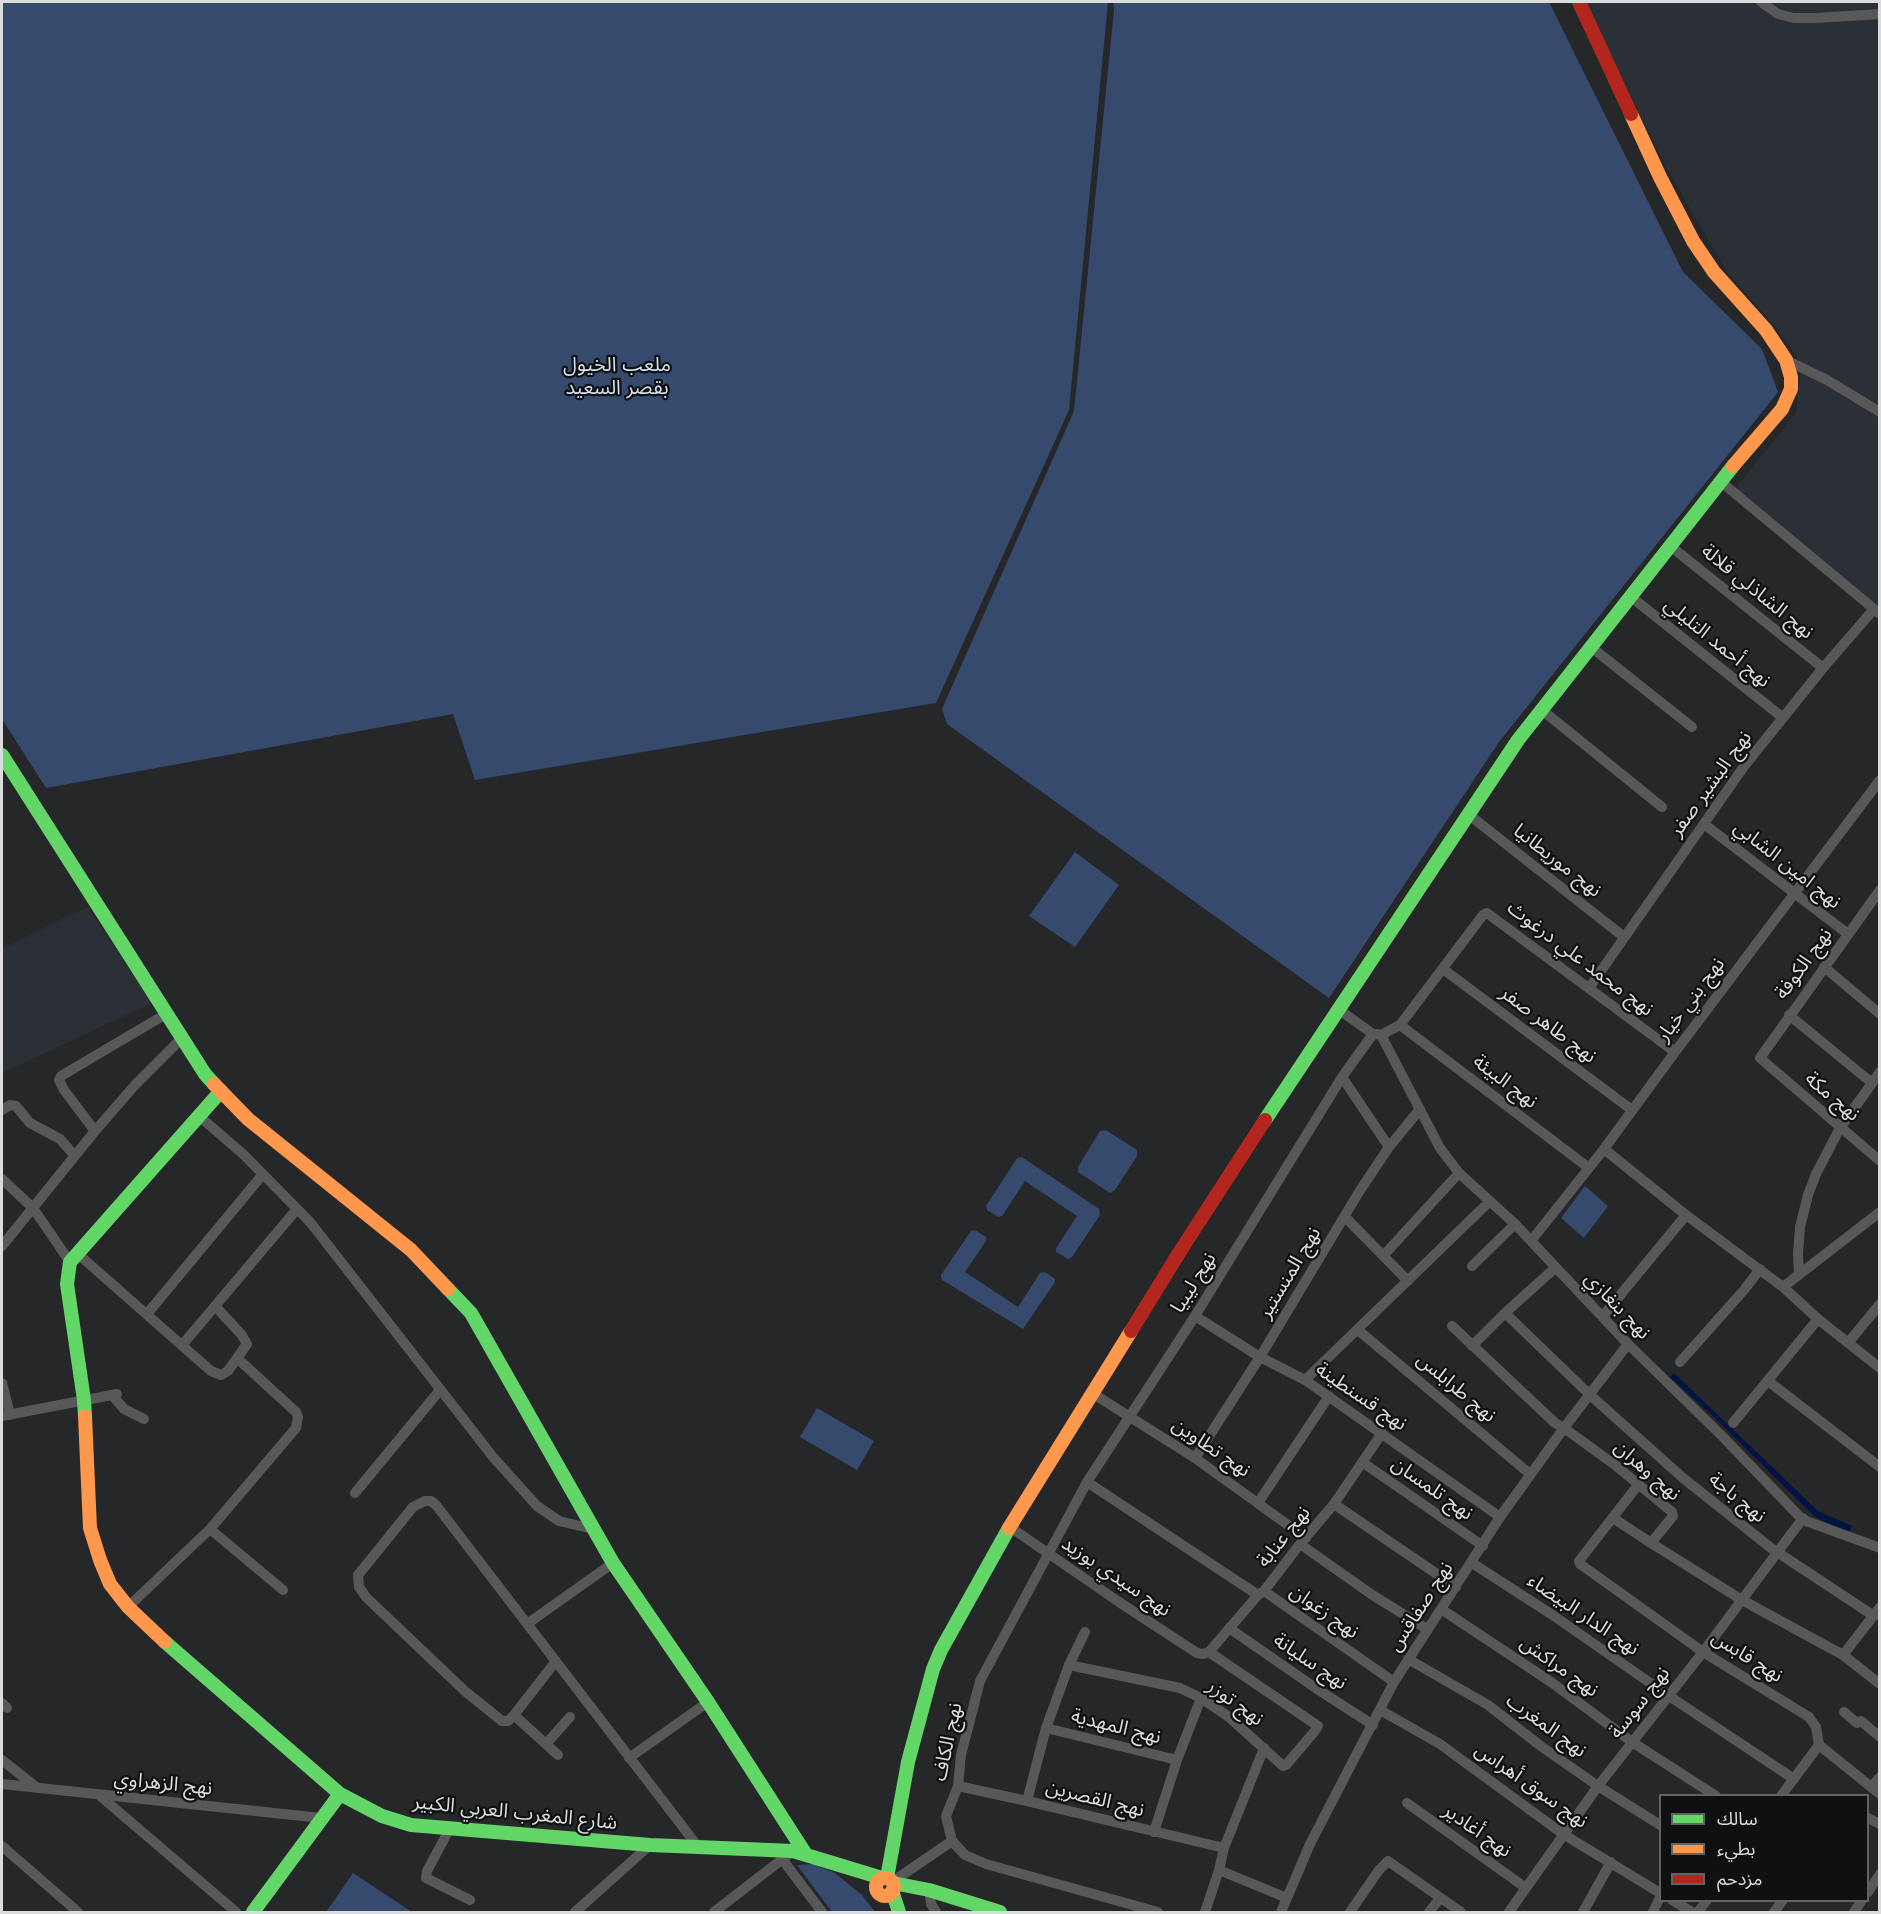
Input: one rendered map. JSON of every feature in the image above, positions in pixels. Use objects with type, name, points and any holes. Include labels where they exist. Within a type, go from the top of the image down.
[{"type":"street","points":[[891,1912],[887,1886],[908,1762],[933,1669],[941,1650],[1010,1527],[1179,1253],[1338,1009],[1518,740],[1720,481],[1782,409],[1791,389],[1791,377],[1786,360],[1766,330],[1714,272],[1693,240],[1660,177],[1579,2]]},
{"type":"street","points":[[1761,2],[1778,14],[1794,18],[1880,14]]},
{"type":"street","points":[[1786,360],[1827,380],[1880,412]]},
{"type":"street","points":[[1720,481],[1877,612]]},
{"type":"street","name":"نهج الشاذلي قلالة","points":[[1669,545],[1823,668]]},
{"type":"street","name":"نهج أحمد التليلي","points":[[1630,596],[1782,717]]},
{"type":"street","name":"نهج البشير صفر","points":[[1589,987],[1745,765],[1823,668],[1877,612]]},
{"type":"street","points":[[1591,646],[1692,727]]},
{"type":"street","points":[[1542,710],[1662,807]]},
{"type":"street","points":[[2,755],[205,1074],[248,1119],[411,1250],[471,1313],[613,1563],[708,1701],[822,1912]]},
{"type":"street","name":"نهج بني خيار","points":[[1531,1241],[1604,1149],[1880,780]]},
{"type":"street","name":"نهج موريطانيا","points":[[1468,814],[1624,937]]},
{"type":"street","name":"نهج امين الشابي","points":[[1704,824],[1848,934]]},
{"type":"street","name":"نهج الكوفة","points":[[1761,1060],[1761,1056],[1789,1016],[1880,890]]},
{"type":"street","name":"نهج محمد علي درغوث","points":[[1377,1034],[1400,1026],[1483,915],[1487,913],[1675,1052]]},
{"type":"street","points":[[1824,967],[1880,1014]]},
{"type":"street","name":"نهج طاهر صفر","points":[[1443,969],[1632,1110]]},
{"type":"street","name":"نهج بنغازي","points":[[1338,1009],[1377,1034],[1440,1148],[1459,1173],[1515,1224],[1628,1344],[1803,1518],[1880,1548]]},
{"type":"street","points":[[95,1131],[64,1090],[60,1080],[61,1076],[166,1014]]},
{"type":"street","points":[[1789,1016],[1872,1083]]},
{"type":"street","name":"نهج البيئة","points":[[1400,1026],[1589,1168]]},
{"type":"street","name":"نهج ليبيا","points":[[1050,1553],[1087,1482],[1195,1316],[1342,1077],[1377,1034]]},
{"type":"street","points":[[2,1246],[74,1155],[135,1085],[182,1038]]},
{"type":"street","name":"نهج مكة","points":[[1761,1060],[1880,1161]]},
{"type":"street","points":[[1799,1275],[1800,1227],[1808,1195],[1821,1163],[1840,1128],[1880,1072]]},
{"type":"street","points":[[1342,1077],[1389,1147]]},
{"type":"street","points":[[74,1258],[221,1091]]},
{"type":"street","points":[[2,1110],[10,1105],[16,1106],[34,1126],[60,1139],[74,1155]]},
{"type":"street","name":"نهج المنستير","points":[[1195,1458],[1389,1147],[1420,1109]]},
{"type":"street","points":[[199,1116],[243,1154],[310,1222],[493,1457],[537,1506],[559,1521],[593,1529]]},
{"type":"street","points":[[1604,1149],[1686,1215],[1783,1287],[1818,1319],[1880,1368]]},
{"type":"street","points":[[1383,1255],[1459,1173]]},
{"type":"street","points":[[147,1314],[263,1174]]},
{"type":"street","points":[[2,1179],[33,1208],[74,1258],[147,1314],[216,1374],[225,1373],[238,1359],[247,1344],[215,1306]]},
{"type":"street","points":[[1305,1380],[1490,1201]]},
{"type":"street","points":[[183,1344],[297,1209]]},
{"type":"street","points":[[1783,1287],[1880,1212]]},
{"type":"street","points":[[1603,1316],[1686,1215]]},
{"type":"street","points":[[1345,1217],[1408,1281]]},
{"type":"street","points":[[1472,1266],[1515,1224]]},
{"type":"street","name":"شارع المغرب العربي الكبير","points":[[74,1258],[68,1284],[84,1400],[90,1528],[99,1560],[110,1584],[149,1628],[340,1794],[382,1816],[411,1825],[793,1855],[837,1864],[887,1886],[932,1893],[1000,1912]]},
{"type":"street","points":[[1472,1346],[1555,1268]]},
{"type":"street","points":[[1680,1362],[1760,1269]]},
{"type":"street","points":[[1848,1343],[1880,1304]]},
{"type":"street","name":"نهج باجة","points":[[1505,1313],[1589,1394],[1683,1478],[1776,1552],[1877,1612]]},
{"type":"street","name":"نهج قسنطينة","points":[[1195,1316],[1260,1357],[1305,1380],[1500,1516]]},
{"type":"street","points":[[1733,1423],[1818,1319]]},
{"type":"street","name":"نهج وهران","points":[[1452,1326],[1555,1424],[1615,1465],[1673,1514],[1651,1543]]},
{"type":"street","name":"نهج طرابلس","points":[[1358,1330],[1530,1474]]},
{"type":"street","name":"نهج صفاقس","points":[[1281,1912],[1310,1844],[1408,1659],[1483,1546],[1500,1516],[1628,1344]]},
{"type":"street","points":[[129,1607],[210,1529],[292,1434],[298,1422],[296,1412],[238,1359]]},
{"type":"street","points":[[1768,1380],[1880,1467]]},
{"type":"street","points":[[2,1383],[6,1415],[115,1395],[124,1409],[144,1419]]},
{"type":"street","points":[[355,1493],[440,1390]]},
{"type":"street","name":"نهج تطاوين","points":[[1092,1393],[1195,1458],[1258,1503],[1371,1594],[1427,1629]]},
{"type":"street","points":[[1258,1503],[1329,1396]]},
{"type":"street","name":"نهج عنابة","points":[[1206,1653],[1261,1593],[1334,1504],[1382,1433]]},
{"type":"street","name":"نهج تلمسان","points":[[1362,1462],[1483,1546]]},
{"type":"street","name":"نهج زغوان","points":[[1087,1482],[1261,1593],[1394,1682]]},
{"type":"street","points":[[1638,1485],[1613,1518],[1742,1600],[1843,1655],[1880,1684]]},
{"type":"street","points":[[556,1661],[514,1715],[508,1721],[502,1721],[466,1692],[366,1597],[359,1587],[358,1575],[413,1507],[420,1502],[431,1501],[436,1505],[556,1661],[629,1758],[699,1848]]},
{"type":"street","points":[[1334,1504],[1456,1587]]},
{"type":"street","name":"نهج قابس","points":[[1613,1518],[1579,1563],[1703,1652],[1809,1717],[1816,1727],[1819,1744],[1875,1791]]},
{"type":"street","name":"نهج سوسة","points":[[1509,1912],[1598,1786],[1703,1652],[1803,1518]]},
{"type":"street","name":"نهج سيدي بوزيد","points":[[1010,1527],[1197,1653],[1206,1653],[1318,1726]]},
{"type":"street","points":[[210,1529],[283,1590]]},
{"type":"street","name":"نهج الكاف","points":[[952,1841],[946,1816],[958,1786],[961,1755],[980,1681],[1050,1553]]},
{"type":"street","points":[[527,1624],[613,1563]]},
{"type":"street","name":"نهج الدار البيضاء","points":[[1472,1563],[1794,1779]]},
{"type":"street","name":"نهج مراكش","points":[[1441,1609],[1551,1682],[1632,1742],[1713,1794]]},
{"type":"street","points":[[1843,1655],[1877,1612]]},
{"type":"street","name":"نهج سليانة","points":[[1228,1628],[1373,1725]]},
{"type":"street","points":[[1027,1801],[1046,1728],[1069,1665],[1084,1632]]},
{"type":"street","name":"نهج المغرب","points":[[1408,1659],[1488,1705],[1542,1747],[1659,1824]]},
{"type":"street","name":"نهج توزر","points":[[1069,1665],[1180,1688],[1201,1698],[1228,1717],[1284,1766],[1318,1726]]},
{"type":"street","points":[[1154,1832],[1177,1760],[1201,1698]]},
{"type":"street","points":[[629,1758],[708,1701]]},
{"type":"street","name":"نهج سوق أهراس","points":[[1380,1710],[1440,1744],[1563,1834],[1611,1862],[1659,1894]]},
{"type":"street","points":[[1844,1712],[1857,1723],[1861,1721],[1880,1737]]},
{"type":"street","points":[[514,1715],[558,1755]]},
{"type":"street","points":[[546,1744],[570,1717]]},
{"type":"street","name":"نهج المهدية","points":[[1046,1728],[1177,1760]]},
{"type":"street","points":[[1783,1794],[1819,1744]]},
{"type":"street","points":[[1205,1912],[1224,1848],[1264,1748]]},
{"type":"street","points":[[2,1760],[36,1787]]},
{"type":"street","points":[[1875,1791],[1880,1777]]},
{"type":"street","name":"نهج الزهراوي","points":[[2,1784],[321,1818]]},
{"type":"street","name":"نهج القصرين","points":[[958,1786],[1224,1848]]},
{"type":"street","points":[[253,1912],[340,1794]]},
{"type":"street","points":[[99,1795],[236,1912]]},
{"type":"street","name":"نهج أغادير","points":[[1407,1803],[1526,1888]]},
{"type":"street","points":[[450,1828],[427,1871],[426,1878],[470,1900]]},
{"type":"street","points":[[887,1886],[952,1841],[965,1855],[978,1861],[1158,1912]]},
{"type":"street","points":[[575,1912],[650,1845]]},
{"type":"street","points":[[2,1846],[78,1912]]},
{"type":"street","points":[[714,1912],[793,1855]]},
{"type":"street","points":[[1350,1912],[1382,1865],[1390,1861],[1461,1912]]},
{"type":"street","points":[[1583,1912],[1611,1862]]},
{"type":"street","points":[[1219,1870],[1287,1898]]},
{"type":"street","points":[[1869,1890],[1880,1874]]},
{"type":"street","points":[[887,1886],[899,1912]]},
{"type":"street","points":[[932,1893],[931,1904],[936,1912]]},
{"type":"street","points":[[1653,1912],[1659,1897]]},
{"type":"street","points":[[1429,1912],[1440,1898]]},
{"type":"street","points":[[1675,1902],[1692,1912]]},
{"type":"shaded area","points":[[1584,2],[1879,2],[1879,404],[1845,386],[1879,406],[1879,612],[1734,490],[1796,413],[1801,363],[1776,327],[1727,272],[1665,165]]},
{"type":"shaded area","points":[[87,907],[152,1003],[2,1073],[2,949]]},
{"type":"shaded area","points":[[1674,1373],[1818,1511],[1852,1526],[1849,1533],[1815,1517],[1670,1377]]},
{"type":"green space","name":"ملعب الخيول بقصر السعيد","points":[[2,2],[1108,2],[1069,410],[936,703],[475,780],[453,714],[46,788],[2,719]]},
{"type":"green space","points":[[1113,2],[1549,2],[1683,272],[1762,349],[1778,392],[1499,742],[1329,998],[947,724],[942,709],[1074,411]]},
{"type":"green space","points":[[1075,852],[1119,885],[1075,947],[1029,916]]},
{"type":"green space","points":[[1106,1130],[1137,1150],[1137,1156],[1115,1190],[1110,1193],[1078,1172],[1078,1167],[1100,1131]]},
{"type":"green space","points":[[1022,1157],[1099,1209],[1100,1215],[1072,1257],[1068,1259],[1056,1252],[1056,1248],[1077,1216],[1025,1181],[1002,1216],[998,1217],[987,1210],[986,1206],[1017,1158]]},
{"type":"green space","points":[[1585,1186],[1608,1206],[1584,1238],[1561,1218]]},
{"type":"green space","points":[[975,1230],[986,1237],[986,1241],[965,1272],[1018,1307],[1040,1273],[1045,1272],[1055,1279],[1023,1329],[942,1280],[941,1275],[971,1231]]},
{"type":"green space","points":[[817,1408],[874,1441],[857,1470],[800,1437]]},
{"type":"green space","points":[[813,1864],[835,1873],[862,1895],[875,1912],[832,1912],[797,1865]]},
{"type":"green space","points":[[353,1873],[412,1912],[326,1912]]},
{"type":"traffic: fast","points":[[1265,1120],[1518,740],[1733,466]]},
{"type":"traffic: fast","points":[[2,755],[205,1074],[214,1084]]},
{"type":"traffic: fast","points":[[85,1416],[67,1284],[70,1262],[221,1091]]},
{"type":"traffic: fast","points":[[448,1289],[471,1313],[613,1563],[708,1702],[805,1853]]},
{"type":"traffic: fast","points":[[887,1878],[908,1762],[933,1669],[941,1650],[1009,1528]]},
{"type":"traffic: fast","points":[[165,1642],[340,1794]]},
{"type":"traffic: fast","points":[[253,1912],[340,1794],[382,1816],[411,1825],[650,1845],[793,1851],[882,1878]]},
{"type":"traffic: fast","points":[[893,1883],[929,1890],[1000,1912]]},
{"type":"traffic: fast","points":[[892,1891],[899,1912]]},
{"type":"traffic: slow","points":[[1631,114],[1693,241],[1714,272],[1766,330],[1786,360],[1791,377],[1791,389],[1782,409],[1733,466]]},
{"type":"traffic: slow","points":[[214,1084],[248,1119],[411,1250],[448,1289]]},
{"type":"traffic: slow","points":[[1009,1528],[1131,1331]]},
{"type":"traffic: slow","points":[[85,1416],[90,1528],[100,1560],[110,1584],[128,1607],[165,1642]]},
{"type":"traffic: slow","points":[[885,1878],[891,1881],[894,1887],[891,1893],[885,1896],[879,1893],[876,1887],[879,1881],[885,1878]]},
{"type":"traffic: jam","points":[[1579,2],[1631,114]]},
{"type":"traffic: jam","points":[[1131,1331],[1265,1120]]}]
